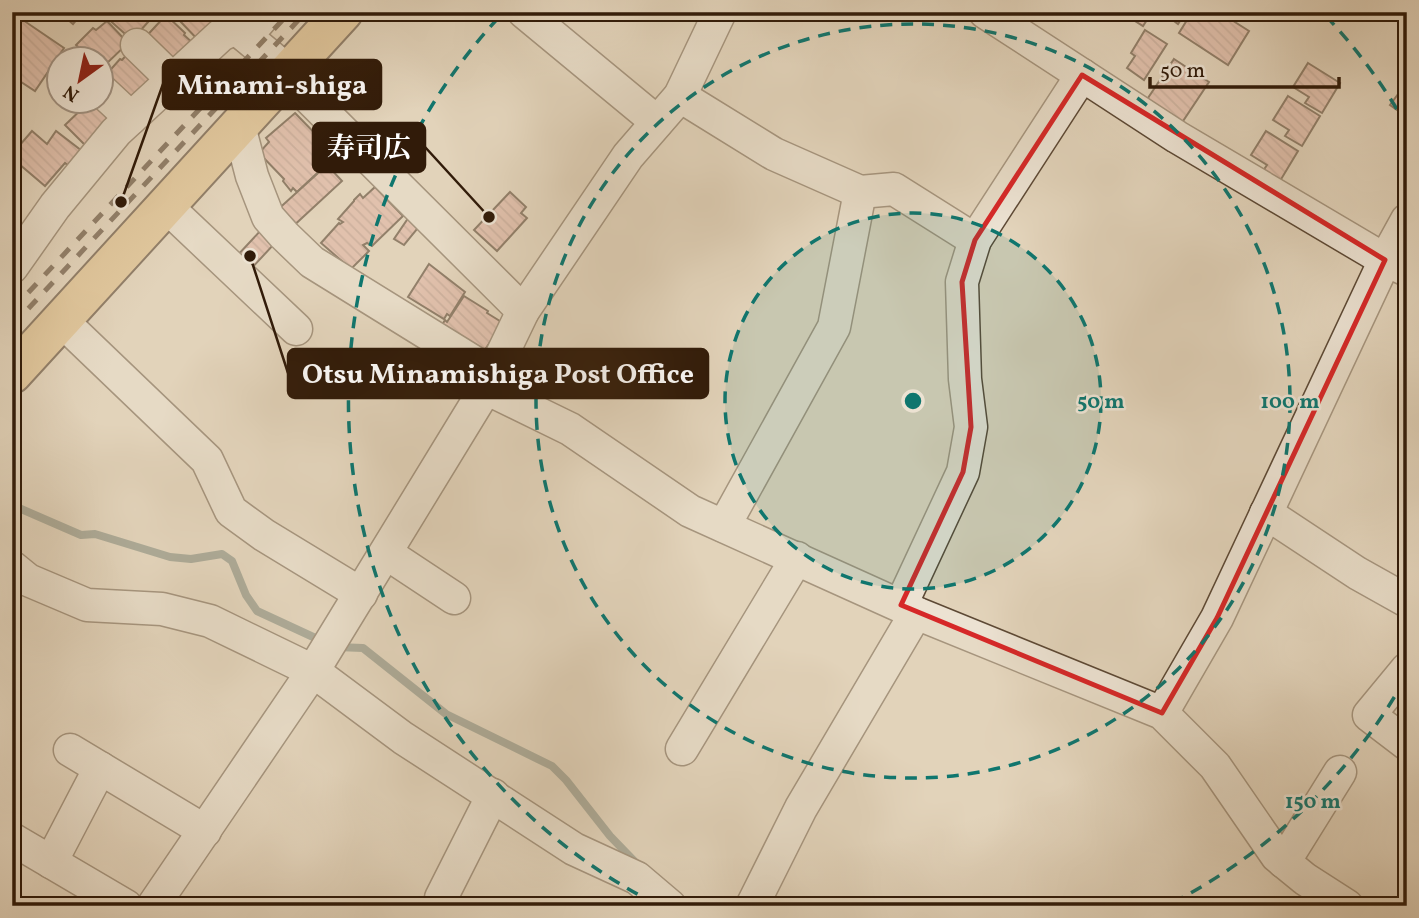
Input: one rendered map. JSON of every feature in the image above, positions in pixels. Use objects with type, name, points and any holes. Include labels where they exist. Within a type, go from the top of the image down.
[{"type":"main road","points":[[12,374],[344,12]]},
{"type":"street","points":[[12,267],[54,206],[116,132],[221,36],[267,12]]},
{"type":"street","points":[[524,12],[657,122]]},
{"type":"street","points":[[153,906],[317,665],[489,381],[523,310],[628,156],[680,96],[720,12]]},
{"type":"street","points":[[985,12],[1177,137],[1396,265]]},
{"type":"street","points":[[238,25],[523,310]]},
{"type":"street","points":[[137,45],[173,80]]},
{"type":"street","points":[[752,906],[801,808],[909,609],[963,472],[971,426],[965,379],[962,282],[975,240],[1082,75]]},
{"type":"street","points":[[680,96],[774,154],[860,192],[894,189],[975,240]]},
{"type":"street","points":[[116,104],[131,118]]},
{"type":"street","points":[[239,126],[252,176],[268,217],[312,262],[489,381],[570,429],[690,511],[909,609],[1162,713],[1215,766],[1277,856],[1305,879],[1347,906]]},
{"type":"street","points":[[724,526],[834,327],[860,192]]},
{"type":"street","points":[[166,206],[296,329]]},
{"type":"street","points":[[1162,713],[1217,618],[1266,513],[1396,265],[1407,220]]},
{"type":"street","points":[[62,321],[207,460],[231,511],[264,535],[361,594]]},
{"type":"street","points":[[1266,513],[1357,573],[1407,601]]},
{"type":"street","points":[[386,553],[454,598]]},
{"type":"street","points":[[682,749],[797,558]]},
{"type":"street","points":[[12,567],[28,579],[87,605],[162,609],[210,621],[317,665],[403,737],[574,849],[637,878],[670,906]]},
{"type":"street","points":[[1407,669],[1369,715],[1407,744]]},
{"type":"street","points":[[71,751],[205,831]]},
{"type":"street","points":[[51,862],[100,768]]},
{"type":"street","points":[[1284,862],[1339,772]]},
{"type":"street","points":[[441,898],[493,795]]},
{"type":"street","points":[[12,839],[126,906]]},
{"type":"highlighted area","points":[[1082,75],[1385,260],[1217,618],[1162,713],[901,605],[963,472],[971,427],[962,282],[975,240]]},
{"type":"building","points":[[59,12],[83,12],[73,24]]},
{"type":"building","points":[[111,12],[157,12],[132,40],[106,17]]},
{"type":"building","points":[[185,12],[217,12],[213,18],[221,26],[202,44],[178,19]]},
{"type":"building","points":[[1121,12],[1152,12],[1143,26]]},
{"type":"building","points":[[1162,12],[1186,12],[1178,24]]},
{"type":"building","points":[[1192,12],[1219,12],[1249,31],[1228,65],[1179,33]]},
{"type":"building","points":[[166,15],[195,45],[172,71],[141,42]]},
{"type":"building","points":[[17,16],[61,46],[46,46],[46,75],[35,91],[12,76],[12,23]]},
{"type":"building","points":[[107,21],[128,43],[116,55],[116,46],[76,45],[93,28],[96,30]]},
{"type":"building","points":[[1145,30],[1167,44],[1144,80],[1127,68],[1135,56],[1131,53]]},
{"type":"building","points":[[132,49],[158,72],[135,103],[116,86],[116,64]]},
{"type":"building","points":[[1174,59],[1209,82],[1181,124],[1146,101]]},
{"type":"building","points":[[1308,63],[1340,83],[1322,113],[1305,103],[1309,97],[1293,87]]},
{"type":"building","points":[[1407,82],[1407,117],[1390,105]]},
{"type":"building","points":[[1288,96],[1320,116],[1302,146],[1285,136],[1289,130],[1273,120]]},
{"type":"building","points":[[295,113],[333,152],[324,160],[329,162],[297,192],[293,188],[291,191],[284,179],[259,153],[269,142],[266,138]]},
{"type":"building","points":[[74,116],[110,116],[104,122],[111,128],[89,149],[65,125]]},
{"type":"building","points":[[32,131],[47,144],[56,131],[82,151],[70,167],[65,163],[45,186],[12,158],[12,154]]},
{"type":"building","points":[[1266,131],[1298,151],[1280,181],[1263,171],[1267,165],[1251,155]]},
{"type":"building","points":[[327,165],[342,181],[290,229],[274,213]]},
{"type":"building","points":[[375,187],[403,216],[372,246],[367,243],[363,245],[369,251],[351,269],[321,243],[343,222],[338,219],[354,200],[360,194],[363,198]]},
{"type":"building","points":[[510,192],[526,207],[521,213],[527,218],[497,251],[474,230]]},
{"type":"building","points":[[411,214],[422,223],[404,245],[394,239]]},
{"type":"building","points":[[262,229],[275,243],[249,271],[235,258]]},
{"type":"building","points":[[429,264],[465,292],[450,316],[447,314],[444,319],[408,297]]},
{"type":"building","points":[[464,296],[503,323],[484,351],[442,325],[445,320],[447,322]]},
{"type":"waterway","points":[[12,505],[81,535],[95,534],[170,557],[191,559],[222,554],[232,561],[246,595],[257,611],[324,642]]},
{"type":"waterway","points":[[336,647],[363,648],[446,714],[552,766],[610,836],[638,865]]},
{"type":"railway","points":[[12,310],[290,12]]},
{"type":"railway","points":[[12,326],[306,12]]},
{"type":"place","name":"Minami-shiga","points":[[121,202]]},
{"type":"place","name":"寿司広","points":[[489,217]]},
{"type":"place","name":"Otsu Minamishiga Post Office","points":[[250,256]]}]
